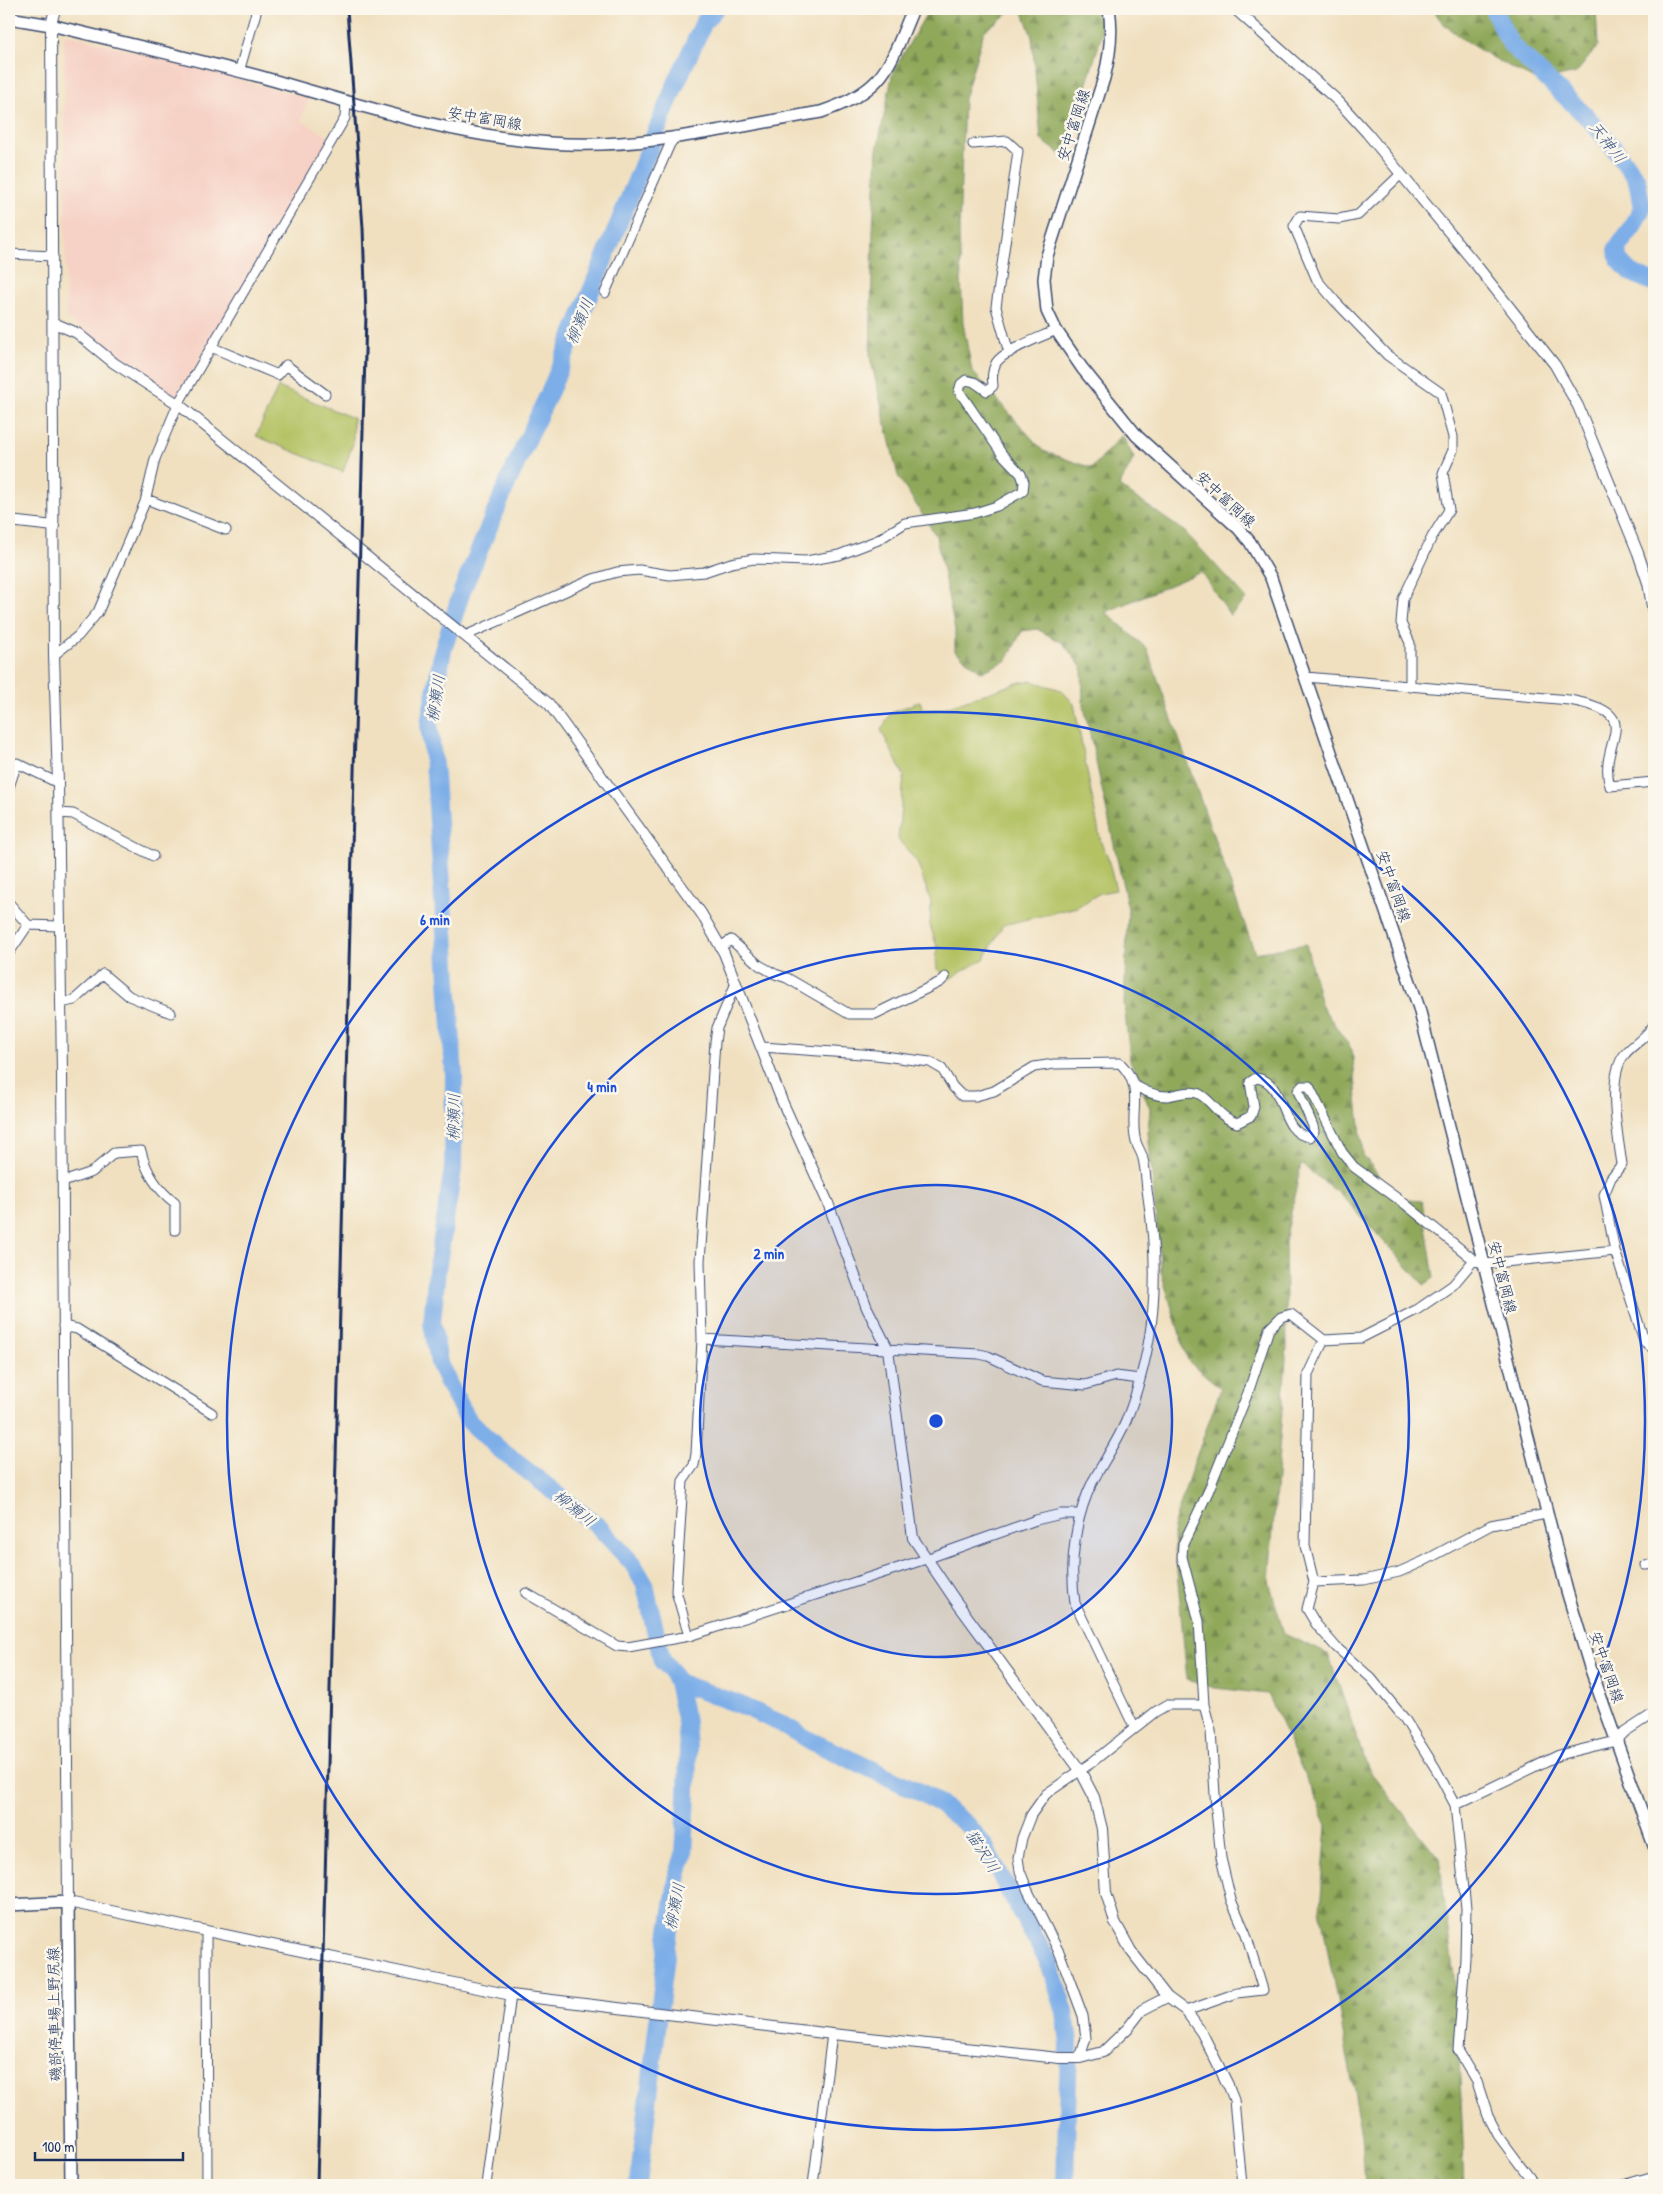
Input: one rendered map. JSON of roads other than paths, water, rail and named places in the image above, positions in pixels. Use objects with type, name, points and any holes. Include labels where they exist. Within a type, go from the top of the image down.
[{"type":"main road","name":"安中富岡線","points":[[9,18],[51,24],[454,129],[551,144],[636,142],[821,112],[858,97],[886,71],[913,9]]},
{"type":"main road","name":"安中富岡線","points":[[1109,9],[1110,46],[1104,78],[1047,256],[1045,292],[1047,311],[1056,330],[1082,368],[1137,436],[1250,542],[1271,578],[1419,1008],[1480,1262],[1578,1629],[1654,1846]]},
{"type":"main road","points":[[9,1905],[68,1902]]},
{"type":"main road","name":"磯部停車場上野尻線","points":[[68,1902],[71,2185]]},
{"type":"street","points":[[55,9],[51,24],[54,323],[54,655],[61,1003],[68,1902],[510,1995],[832,2034],[1059,2058],[1078,2058],[1103,2052],[1128,2028],[1142,2010],[1167,1996]]},
{"type":"street","points":[[239,72],[257,9]]},
{"type":"street","points":[[1234,9],[1338,101],[1401,174],[1541,347],[1567,385],[1578,406],[1638,553],[1648,583],[1654,618]]},
{"type":"street","points":[[54,655],[78,636],[98,612],[146,500],[160,442],[178,404],[345,118],[346,101]]},
{"type":"street","points":[[605,293],[674,137]]},
{"type":"street","points":[[973,144],[1007,141],[1018,151],[996,307],[1009,353]]},
{"type":"street","points":[[1401,174],[1358,215],[1339,219],[1300,216],[1294,226],[1316,280],[1386,355],[1441,393],[1453,438],[1453,450],[1443,473],[1449,510],[1432,537],[1403,599],[1401,623],[1410,643],[1410,687]]},
{"type":"street","points":[[9,254],[53,256]]},
{"type":"street","points":[[54,323],[77,334],[114,363],[178,404],[360,552],[433,608],[549,704],[701,913],[720,946],[736,983],[782,1102],[828,1203],[867,1308],[888,1349],[908,1511],[914,1538],[926,1558],[1080,1770],[1094,1797],[1102,1829],[1106,1893],[1115,1922],[1131,1951],[1167,1996],[1186,2011],[1202,2034],[1228,2085],[1234,2100],[1242,2185]]},
{"type":"street","points":[[464,634],[594,579],[616,572],[639,570],[670,575],[704,572],[731,563],[754,559],[806,561],[838,555],[878,540],[905,523],[976,513],[997,506],[1023,491],[1024,482],[1021,474],[1002,454],[959,390],[961,384],[966,380],[974,382],[987,391],[993,386],[992,374],[997,361],[1009,353],[1056,330]]},
{"type":"street","points":[[211,347],[278,375],[286,365],[325,394]]},
{"type":"street","points":[[146,500],[226,530]]},
{"type":"street","points":[[9,521],[54,526]]},
{"type":"street","points":[[1306,677],[1569,700],[1594,704],[1613,717],[1616,730],[1607,774],[1610,786],[1654,782]]},
{"type":"street","points":[[9,787],[17,763],[58,784]]},
{"type":"street","points":[[58,813],[73,814],[153,856]]},
{"type":"street","points":[[9,903],[28,925],[59,926]]},
{"type":"street","points":[[9,953],[28,925]]},
{"type":"street","points":[[720,946],[731,940],[759,965],[787,978],[849,1014],[875,1014],[940,982],[945,977]]},
{"type":"street","points":[[61,1003],[74,1000],[103,974],[129,996],[171,1013]]},
{"type":"street","points":[[689,1636],[676,1590],[683,1481],[694,1465],[696,1454],[702,1339],[700,1261],[716,1035],[717,1028],[736,983]]},
{"type":"street","points":[[1654,1024],[1651,1031],[1624,1055],[1618,1069],[1614,1106],[1622,1164],[1611,1178],[1604,1195],[1615,1251],[1645,1343],[1654,1349]]},
{"type":"street","points":[[762,1048],[876,1055],[930,1062],[942,1069],[953,1087],[962,1096],[976,1096],[994,1091],[1034,1067],[1054,1064],[1120,1063],[1130,1073],[1134,1085],[1136,1141],[1143,1160],[1152,1228],[1155,1276],[1154,1312],[1149,1346],[1126,1420],[1094,1481],[1080,1514],[1077,1524],[1072,1582],[1075,1603],[1135,1729]]},
{"type":"street","points":[[1134,1085],[1153,1095],[1168,1096],[1188,1092],[1196,1093],[1203,1096],[1227,1120],[1237,1122],[1251,1116],[1254,1107],[1250,1082],[1256,1078],[1265,1079],[1272,1085],[1289,1123],[1296,1132],[1310,1137],[1314,1131],[1313,1126],[1298,1091],[1302,1086],[1309,1086],[1342,1152],[1354,1167],[1480,1262]]},
{"type":"street","points":[[63,1182],[92,1172],[114,1153],[141,1151],[145,1167],[163,1194],[175,1203],[175,1230]]},
{"type":"street","points":[[1186,2011],[1237,1994],[1263,1990],[1246,1934],[1231,1900],[1222,1858],[1216,1810],[1211,1731],[1204,1705],[1205,1690],[1199,1621],[1182,1557],[1182,1544],[1208,1492],[1249,1390],[1269,1329],[1281,1317],[1291,1314],[1324,1340],[1361,1338],[1418,1309],[1453,1285],[1480,1262],[1615,1251]]},
{"type":"street","points":[[63,1326],[77,1329],[212,1413]]},
{"type":"street","points":[[702,1339],[979,1354],[988,1356],[1042,1381],[1085,1385],[1116,1376],[1140,1379]]},
{"type":"street","points":[[1324,1340],[1308,1374],[1305,1546],[1314,1582],[1307,1609],[1316,1624],[1336,1647],[1371,1678],[1404,1718],[1440,1775],[1455,1805],[1466,1908],[1465,1959],[1458,2050],[1477,2082],[1488,2116],[1498,2135],[1535,2185]]},
{"type":"street","points":[[526,1593],[617,1646],[628,1648],[678,1636],[689,1636],[1036,1520],[1061,1514],[1080,1514]]},
{"type":"street","points":[[1314,1582],[1364,1580],[1399,1572],[1422,1562],[1491,1525],[1546,1514]]},
{"type":"street","points":[[1078,2058],[1086,2038],[1083,2016],[1060,1954],[1020,1871],[1018,1858],[1028,1822],[1046,1794],[1092,1763],[1167,1705],[1204,1705]]},
{"type":"street","points":[[1455,1805],[1559,1755],[1616,1741],[1625,1732],[1654,1713]]},
{"type":"street","points":[[206,1931],[206,2185]]},
{"type":"street","points":[[486,2185],[510,1995]]},
{"type":"street","points":[[813,2185],[832,2034]]},
{"type":"street","points":[[1623,2185],[1654,2176]]},
{"type":"waterway","name":"柳瀬川","points":[[638,2185],[669,1931],[678,1874],[684,1855],[688,1748],[686,1723],[677,1682],[671,1670],[662,1661],[645,1585],[633,1564],[597,1525],[498,1448],[469,1421],[439,1363],[432,1323],[437,1270],[453,1169],[454,1075],[435,774],[429,724],[443,650],[462,591],[510,477],[551,389],[674,88],[704,22],[715,9]]},
{"type":"waterway","name":"天神川","points":[[1493,9],[1511,45],[1589,119],[1613,147],[1637,180],[1642,208],[1632,228],[1617,248],[1618,259],[1630,272],[1654,283]]},
{"type":"waterway","name":"猫沢川","points":[[677,1682],[738,1704],[780,1723],[811,1741],[922,1793],[970,1827],[984,1846],[1050,1965],[1065,2012],[1069,2043],[1065,2185]]},
{"type":"railway","points":[[317,2185],[366,315],[363,228],[347,9]]}]
